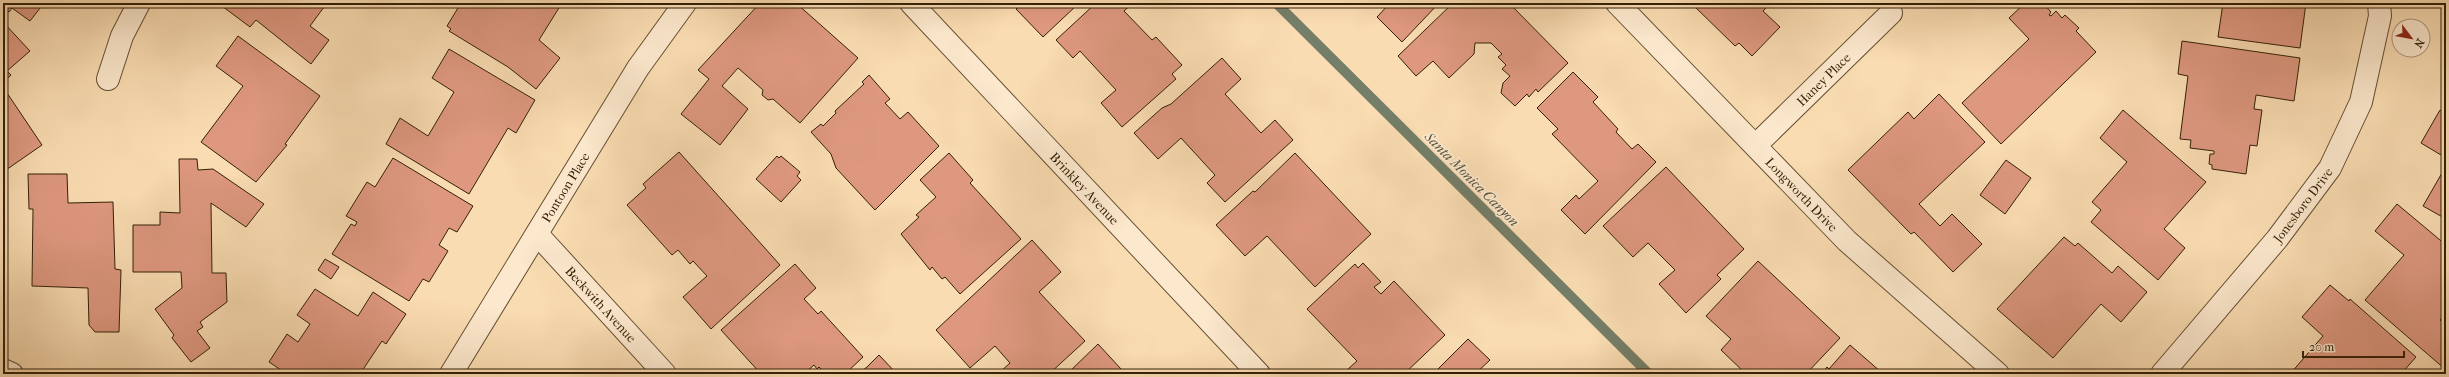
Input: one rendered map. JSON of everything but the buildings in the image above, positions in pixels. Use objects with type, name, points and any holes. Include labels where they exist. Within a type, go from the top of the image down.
[{"type":"street","points":[[108,79],[122,36],[138,3]]},
{"type":"street","name":"Pontoon Place","points":[[451,374],[638,68],[685,3]]},
{"type":"street","name":"Brinkley Avenue","points":[[911,3],[1259,374]]},
{"type":"street","name":"Longworth Drive","points":[[1617,3],[1756,145],[1847,241],[1998,374]]},
{"type":"street","name":"Jonesboro Drive","points":[[2162,374],[2276,239],[2330,168],[2361,102],[2380,16],[2379,3]]},
{"type":"street","name":"Haney Place","points":[[1756,145],[1891,13]]},
{"type":"street","name":"Beckwith Avenue","points":[[537,234],[665,374]]},
{"type":"street","points":[[3,370],[12,374]]},
{"type":"waterway","name":"Santa Monica Canyon","points":[[1276,3],[1649,374]]}]
